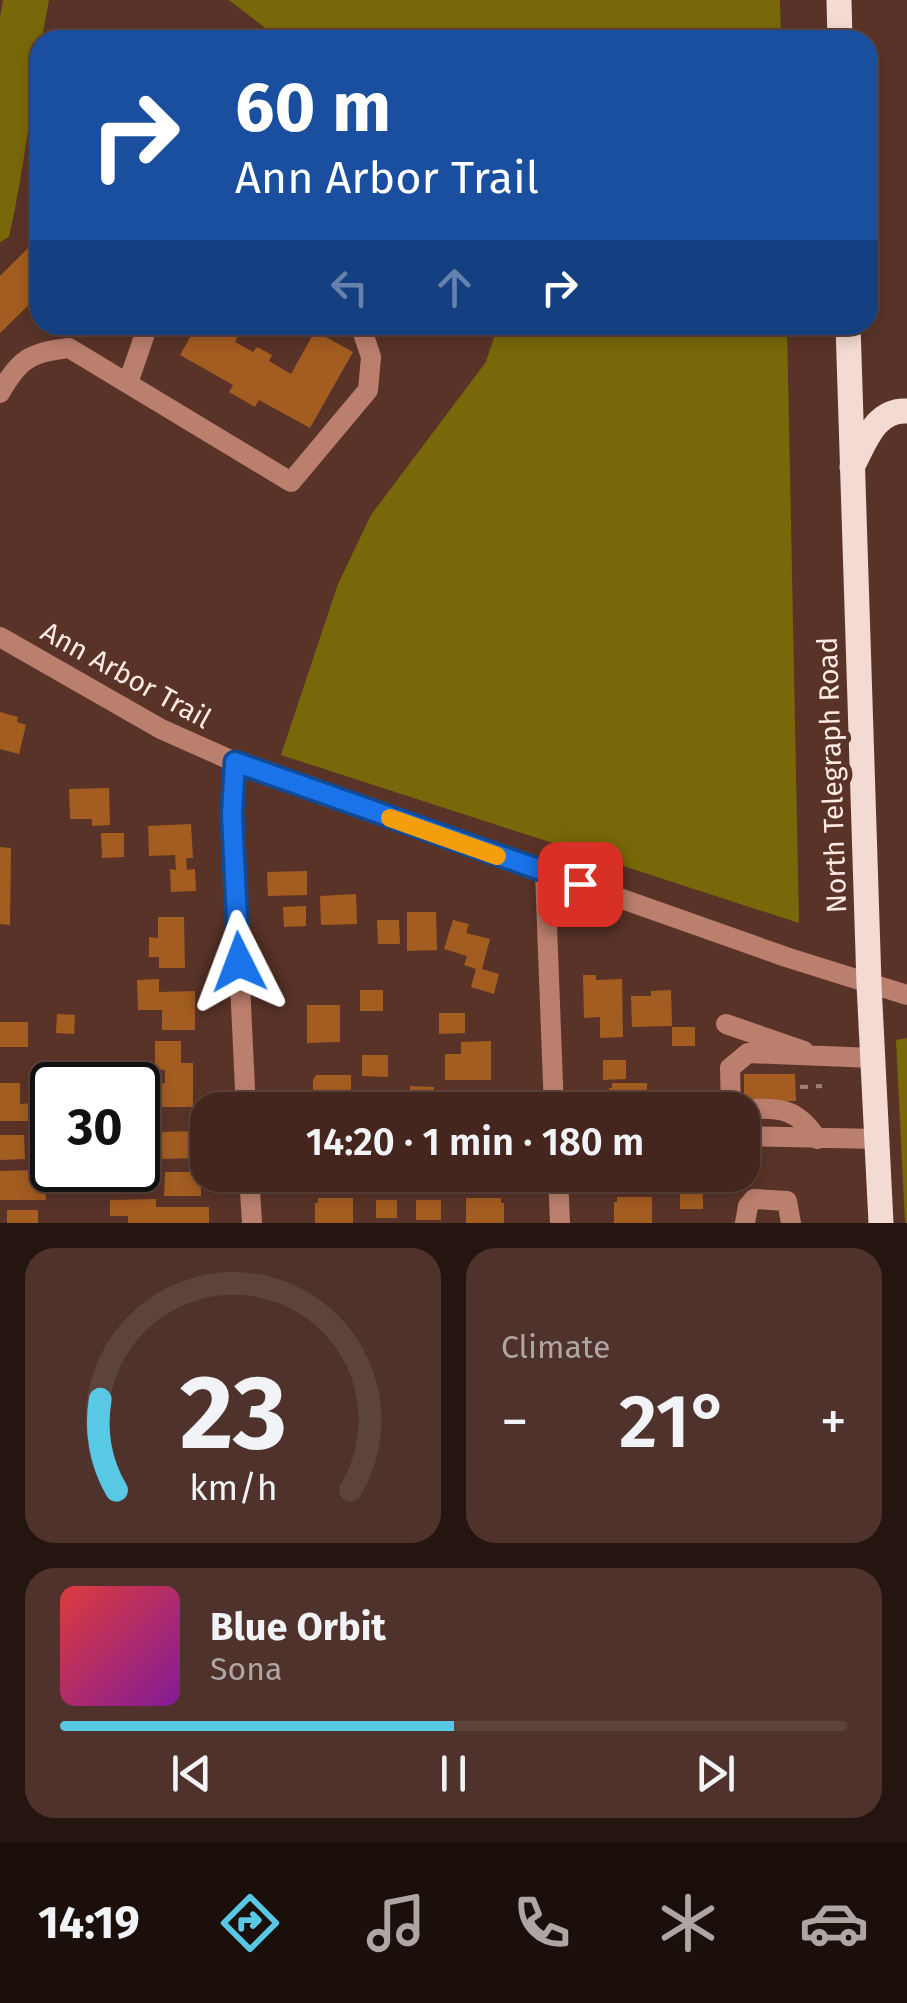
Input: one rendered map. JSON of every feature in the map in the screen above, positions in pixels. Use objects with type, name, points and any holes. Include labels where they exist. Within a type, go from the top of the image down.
[{"type":"main road","points":[[838,0],[840,30]]},
{"type":"main road","name":"North Telegraph Road","points":[[848,335],[869,984],[881,1223]]},
{"type":"main road","points":[[852,467],[877,422],[888,414],[907,411]]},
{"type":"street","points":[[128,383],[145,335]]},
{"type":"street","points":[[0,393],[14,368],[39,351],[69,348],[291,482],[368,390],[372,357],[364,335]]},
{"type":"street","name":"Ann Arbor Trail","points":[[0,636],[161,729],[235,762],[907,995]]},
{"type":"street","points":[[235,762],[232,814],[245,1092]]},
{"type":"street","points":[[546,872],[553,1092]]},
{"type":"street","points":[[726,1024],[816,1055]]},
{"type":"street","points":[[731,1092],[730,1068],[748,1053],[872,1058]]},
{"type":"street","points":[[760,1110],[792,1110],[806,1121],[817,1138]]},
{"type":"street","points":[[760,1136],[876,1138]]},
{"type":"street","points":[[251,1192],[252,1223]]},
{"type":"street","points":[[559,1192],[560,1223]]},
{"type":"street","points":[[745,1223],[748,1206],[754,1199],[767,1198],[786,1200],[791,1223]]},
{"type":"path","points":[[800,1087],[822,1086]]},
{"type":"shaded area","points":[[3,0],[49,0],[44,30],[30,30],[30,116],[9,237],[0,242]]},
{"type":"shaded area","points":[[229,0],[780,0],[781,30],[268,30]]},
{"type":"shaded area","points":[[495,335],[787,335],[799,923],[281,755],[338,584],[371,515],[486,362]]},
{"type":"shaded area","points":[[907,1038],[907,1223],[905,1223],[896,1040]]},
{"type":"building","points":[[30,246],[30,304],[0,333],[0,276]]},
{"type":"building","points":[[191,335],[239,335],[235,342],[253,352],[257,347],[272,355],[269,361],[291,374],[313,335],[322,335],[353,352],[310,428],[259,400],[255,407],[229,392],[233,385],[180,355]]},
{"type":"building","points":[[0,712],[18,717],[17,722],[26,725],[19,754],[0,749]]},
{"type":"building","points":[[109,788],[110,825],[92,826],[92,819],[70,819],[69,789]]},
{"type":"building","points":[[191,824],[193,858],[186,858],[187,870],[195,869],[196,891],[171,892],[170,869],[176,870],[175,855],[149,856],[148,826]]},
{"type":"building","points":[[101,833],[124,833],[124,857],[102,858]]},
{"type":"building","points":[[0,847],[11,848],[10,925],[0,924]]},
{"type":"building","points":[[307,871],[307,895],[268,896],[267,872]]},
{"type":"building","points":[[356,894],[357,924],[321,925],[320,896]]},
{"type":"building","points":[[306,906],[306,926],[284,927],[283,907]]},
{"type":"building","points":[[407,912],[436,912],[437,950],[407,951]]},
{"type":"building","points":[[158,917],[184,917],[185,968],[159,968],[159,957],[149,957],[149,937],[158,938]]},
{"type":"building","points":[[377,920],[399,920],[400,944],[378,944]]},
{"type":"building","points":[[453,920],[469,924],[466,933],[490,939],[482,969],[499,974],[494,994],[471,987],[476,969],[464,965],[467,956],[444,949]]},
{"type":"building","points":[[583,975],[596,975],[596,980],[622,979],[623,1037],[600,1038],[600,1017],[584,1018]]},
{"type":"building","points":[[159,979],[159,992],[195,991],[195,1030],[162,1030],[162,1010],[138,1010],[137,980]]},
{"type":"building","points":[[360,990],[383,990],[383,1011],[360,1011]]},
{"type":"building","points":[[671,990],[672,1026],[632,1027],[631,996]]},
{"type":"building","points":[[307,1005],[340,1005],[340,1042],[307,1043]]},
{"type":"building","points":[[439,1013],[465,1013],[465,1033],[439,1034]]},
{"type":"building","points":[[57,1014],[75,1015],[74,1034],[56,1033]]},
{"type":"building","points":[[0,1022],[28,1022],[28,1047],[0,1047]]},
{"type":"building","points":[[672,1027],[695,1027],[695,1046],[672,1046]]},
{"type":"building","points":[[155,1041],[181,1041],[181,1063],[193,1063],[190,1107],[160,1107],[160,1083],[165,1083],[165,1070],[160,1070],[160,1062],[155,1062]]},
{"type":"building","points":[[491,1041],[491,1080],[445,1080],[445,1054],[461,1054],[461,1042]]},
{"type":"building","points":[[362,1055],[388,1055],[388,1077],[362,1076]]},
{"type":"building","points":[[603,1060],[626,1060],[626,1079],[603,1080]]},
{"type":"building","points":[[744,1074],[795,1074],[796,1101],[760,1102],[760,1092],[744,1092]]},
{"type":"building","points":[[316,1075],[351,1075],[351,1092],[313,1092]]},
{"type":"building","points":[[0,1083],[20,1083],[20,1104],[30,1103],[30,1121],[0,1121]]},
{"type":"building","points":[[612,1083],[647,1083],[647,1092],[609,1092]]},
{"type":"building","points":[[410,1086],[434,1087],[434,1092],[410,1092]]},
{"type":"building","points":[[190,1131],[190,1158],[160,1159],[160,1132]]},
{"type":"building","points":[[0,1135],[24,1135],[25,1159],[0,1160]]},
{"type":"building","points":[[30,1170],[30,1192],[46,1192],[46,1200],[0,1200],[0,1171]]},
{"type":"building","points":[[165,1172],[190,1172],[190,1192],[201,1192],[201,1196],[164,1196]]},
{"type":"building","points":[[680,1192],[703,1192],[703,1209],[680,1209]]},
{"type":"building","points":[[617,1197],[652,1197],[652,1223],[614,1223]]},
{"type":"building","points":[[318,1198],[353,1198],[353,1223],[315,1223]]},
{"type":"building","points":[[466,1198],[501,1198],[504,1223],[466,1223]]},
{"type":"building","points":[[156,1199],[156,1207],[209,1207],[209,1223],[128,1223],[128,1216],[110,1216],[110,1200]]},
{"type":"building","points":[[376,1200],[397,1200],[397,1218],[376,1218]]},
{"type":"building","points":[[416,1200],[441,1200],[441,1220],[416,1220]]},
{"type":"building","points":[[7,1210],[38,1210],[38,1223],[7,1223]]},
{"type":"slow traffic","points":[[390,818],[497,856]]},
{"type":"route","points":[[239,962],[232,814],[235,762],[580,884]]}]
